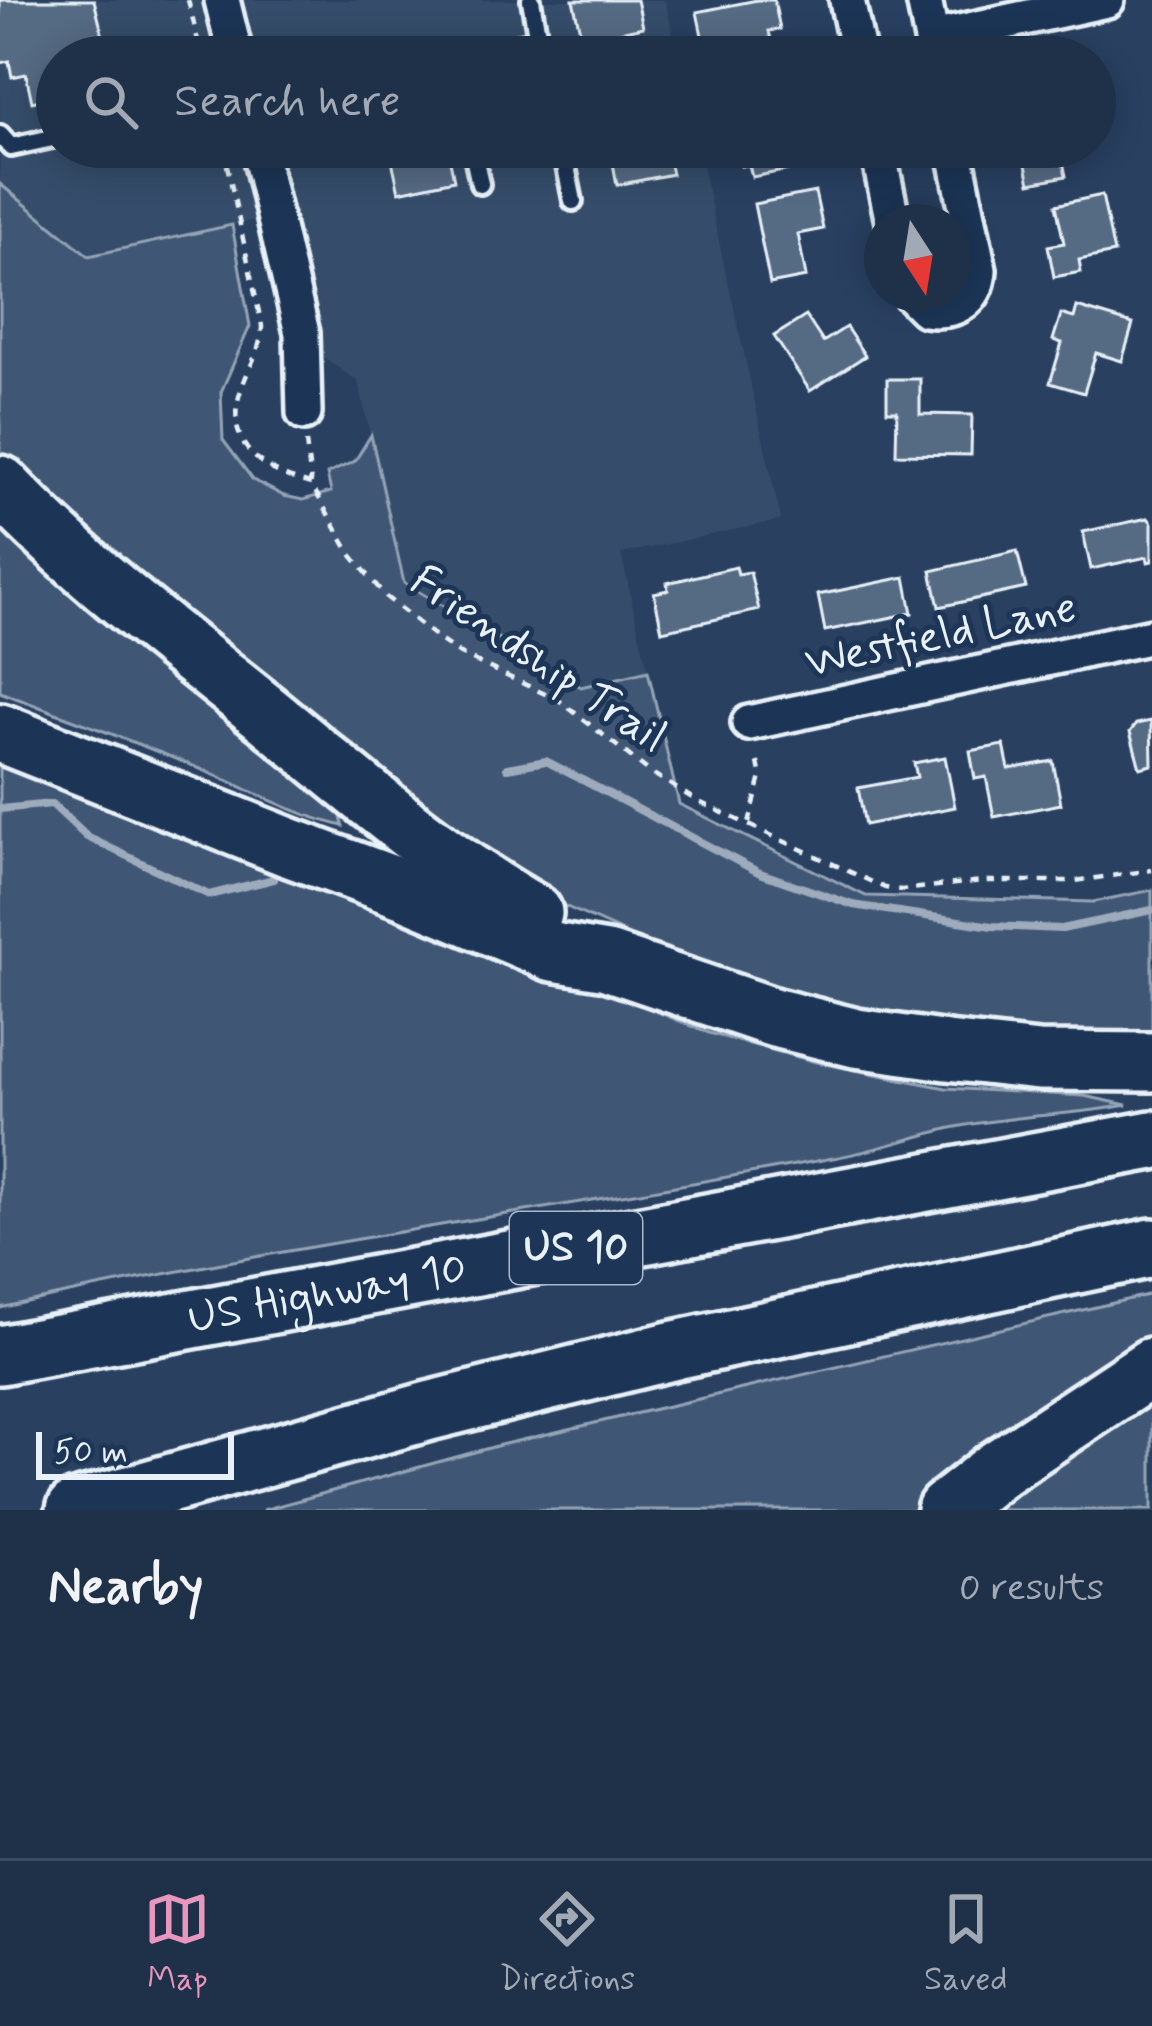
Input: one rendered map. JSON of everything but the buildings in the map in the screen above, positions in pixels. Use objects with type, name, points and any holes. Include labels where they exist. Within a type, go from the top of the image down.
[{"type":"highway","points":[[0,485],[91,572],[417,837],[607,961]]},
{"type":"highway","points":[[0,733],[288,848],[408,890],[553,952],[607,961],[772,1017],[856,1039],[1039,1061],[1152,1062]]},
{"type":"highway","name":"US Highway 10","points":[[0,1354],[1152,1140]]},
{"type":"highway","points":[[76,1510],[366,1428],[652,1355],[1152,1248]]},
{"type":"highway","points":[[946,1510],[998,1469],[1152,1367]]},
{"type":"street","points":[[222,0],[231,36]]},
{"type":"street","points":[[847,0],[855,36]]},
{"type":"street","points":[[923,0],[931,36]]},
{"type":"street","points":[[974,36],[1107,0]]},
{"type":"street","points":[[263,168],[302,333],[304,413]]},
{"type":"street","points":[[881,168],[888,204]]},
{"type":"street","points":[[958,168],[966,204]]},
{"type":"street","points":[[972,232],[980,270],[972,292]]},
{"type":"street","name":"Westfield Lane","points":[[749,723],[1152,636]]},
{"type":"lane","points":[[531,0],[538,36]]},
{"type":"lane","points":[[0,135],[11,147],[36,141]]},
{"type":"lane","points":[[477,168],[480,184]]},
{"type":"lane","points":[[566,168],[573,201]]},
{"type":"path","points":[[188,0],[197,36]]},
{"type":"path","points":[[228,168],[262,326],[259,352],[239,395],[236,424],[261,464],[311,484],[304,413]]},
{"type":"path","name":"Friendship Trail","points":[[311,484],[350,553],[409,618],[460,654],[560,701],[650,772],[697,801],[870,882],[901,890],[983,881],[1075,881],[1152,870]]},
{"type":"path","points":[[748,823],[761,778],[749,723]]},
{"type":"shaded area","points":[[0,0],[665,0],[673,36],[36,36],[36,168],[703,168],[781,520],[621,554],[648,671],[582,687],[404,583],[358,381],[318,348],[287,213],[89,256],[0,184]]},
{"type":"shaded area","points":[[0,184],[89,256],[232,225],[250,326],[221,392],[223,440],[253,480],[303,500],[331,492],[327,474],[355,461],[371,435],[404,583],[581,687],[648,671],[679,804],[866,896],[1093,902],[1152,890],[1152,1041],[1125,1043],[886,1020],[773,992],[558,903],[465,845],[0,456]]},
{"type":"shaded area","points":[[0,524],[339,807],[343,826],[0,692]]},
{"type":"shaded area","points":[[0,756],[709,1033],[820,1063],[946,1088],[1084,1096],[1127,1105],[978,1123],[833,1158],[208,1266],[0,1308]]},
{"type":"shaded area","points":[[1152,1294],[1152,1350],[1041,1415],[915,1510],[263,1510],[500,1445]]},
{"type":"shaded area","points":[[1152,1398],[1152,1510],[989,1510],[1071,1446]]},
{"type":"waterway","points":[[507,768],[546,761],[760,873],[853,905],[992,926],[1062,929],[1152,910]]},
{"type":"waterway","points":[[0,809],[52,804],[87,837],[209,895],[274,879]]}]
